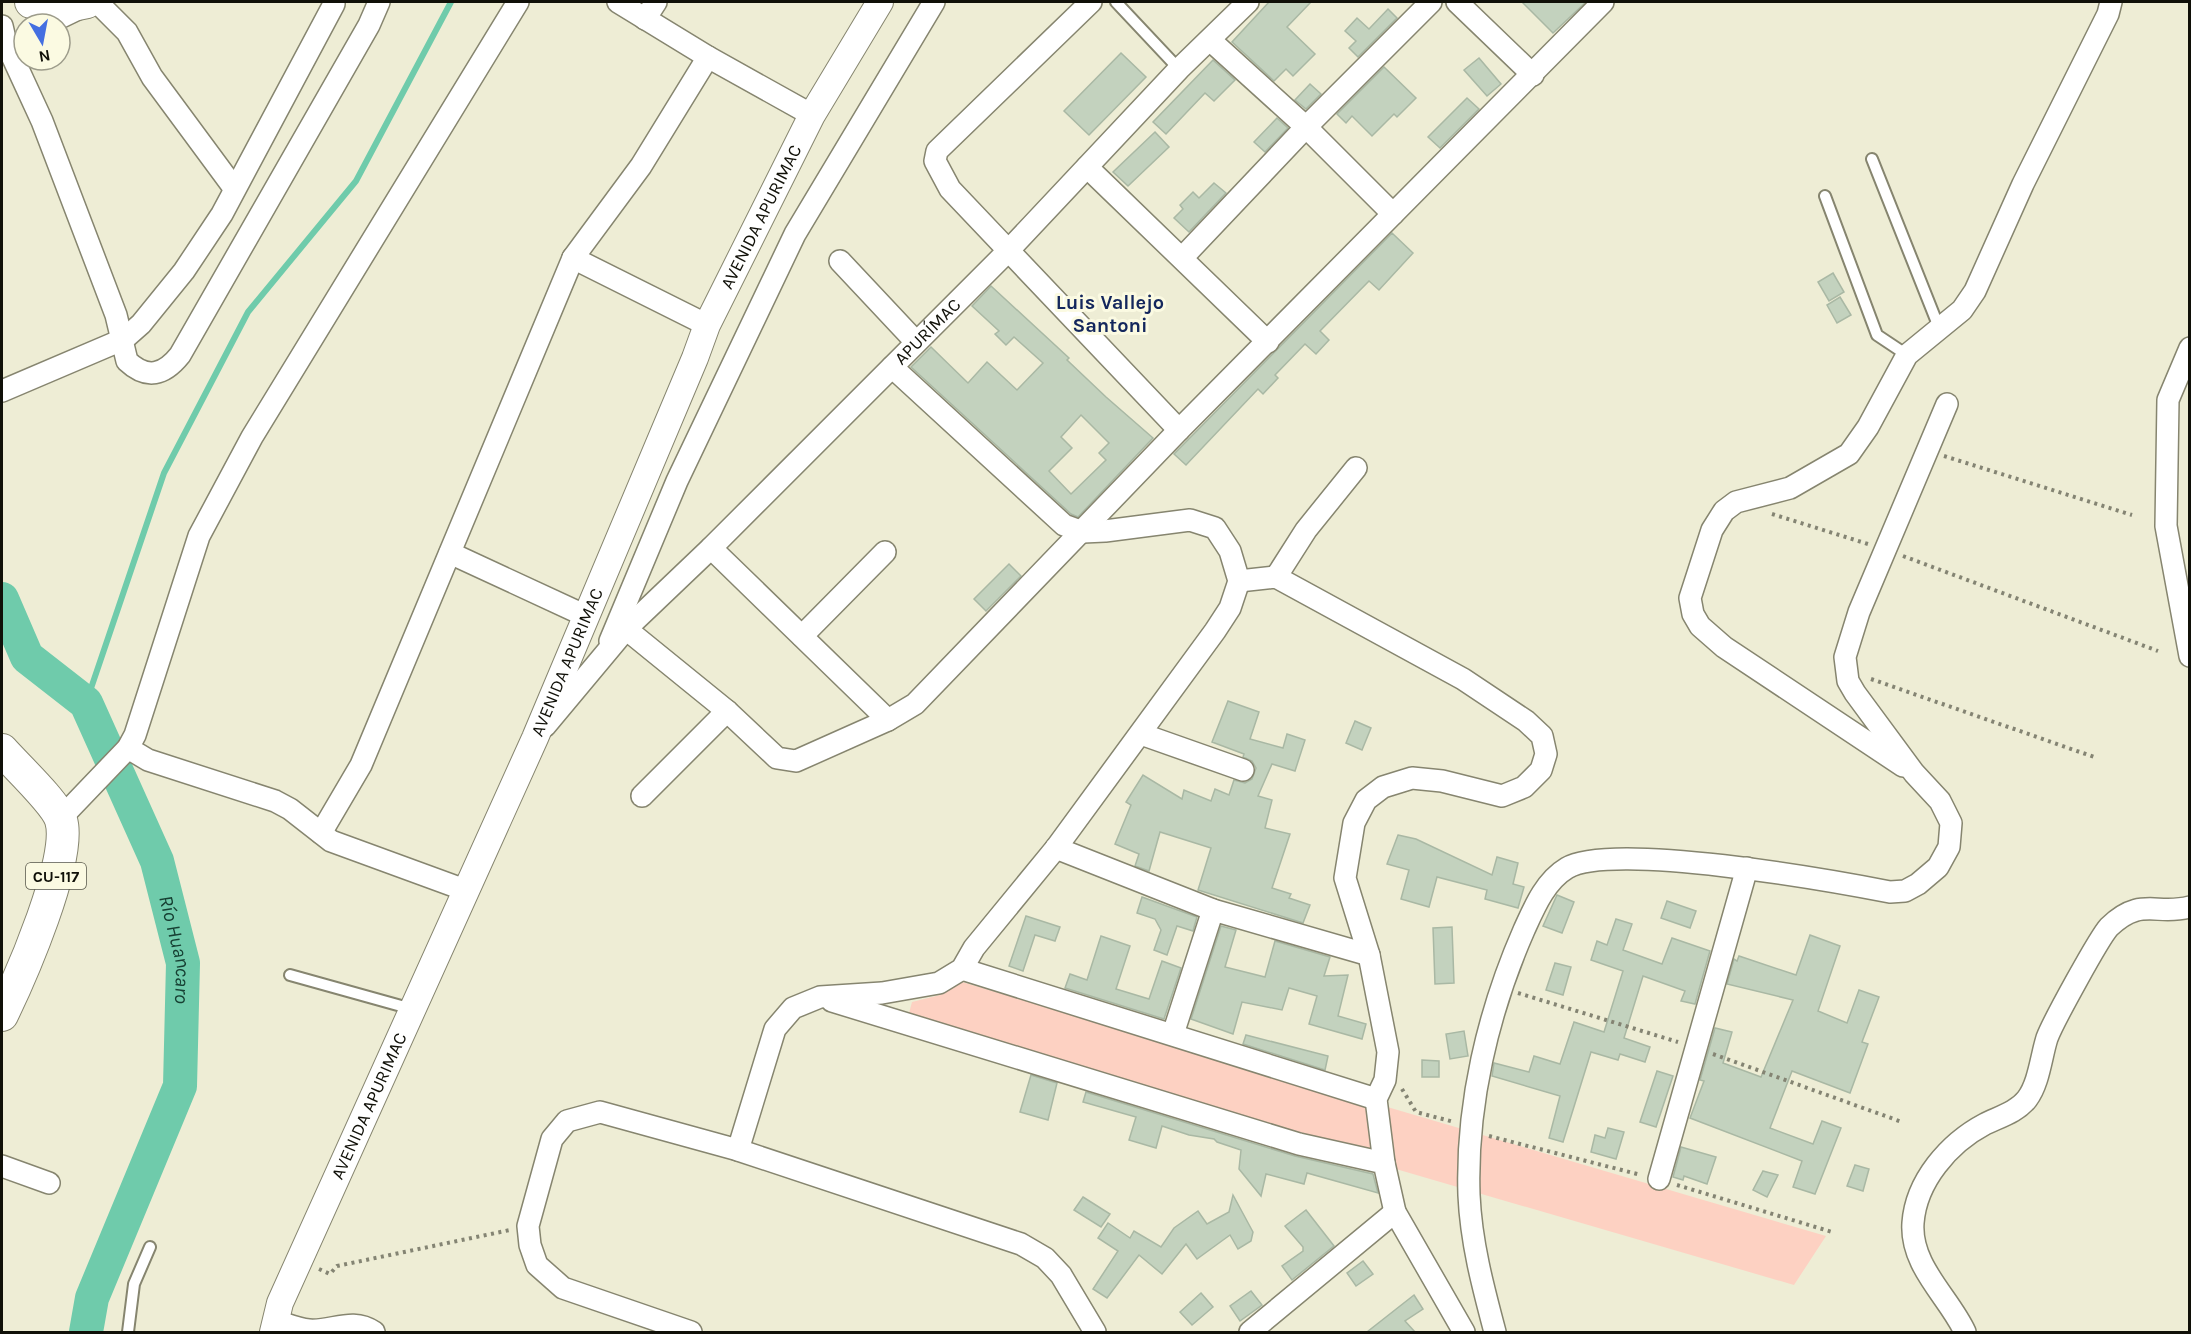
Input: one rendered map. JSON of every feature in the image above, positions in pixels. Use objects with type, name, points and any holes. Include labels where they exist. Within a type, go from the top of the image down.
[{"type":"main road","points":[[31,2],[43,5],[69,5],[87,2]]},
{"type":"main road","points":[[2,750],[69,811]]},
{"type":"main road","name":"CU-117","points":[[2,1015],[14,990],[59,869],[69,811]]},
{"type":"street","points":[[71,12],[92,2]]},
{"type":"street","points":[[98,2],[127,32],[152,77],[234,188]]},
{"type":"street","points":[[8,37],[124,339],[127,362],[142,373],[154,373],[169,368],[180,355],[369,25],[379,2]]},
{"type":"street","points":[[69,811],[124,752],[135,735],[199,536],[258,428],[518,2]]},
{"type":"street","points":[[618,2],[651,10],[708,57],[812,116]]},
{"type":"street","name":"AVENIDA APURIMAC","points":[[274,1327],[280,1303],[535,738],[707,325],[812,116],[880,2]]},
{"type":"street","name":"APURÍMAC","points":[[604,655],[677,481],[795,234],[934,2]]},
{"type":"street","points":[[1091,2],[937,151],[936,168],[950,189],[1007,252],[1179,430]]},
{"type":"street","name":"APURÍMAC","points":[[535,738],[626,629],[711,548],[1007,252],[1179,69],[1248,2]]},
{"type":"street","points":[[1182,258],[1306,127],[1431,2]]},
{"type":"street","points":[[1457,2],[1533,75]]},
{"type":"street","points":[[626,629],[727,711],[777,758],[788,762],[796,761],[888,720],[915,704],[1179,430],[1603,2]]},
{"type":"street","points":[[1914,773],[1724,647],[1700,626],[1693,614],[1690,598],[1712,530],[1724,511],[1736,502],[1790,488],[1849,454],[1868,427],[1907,355],[1940,330],[1962,309],[1975,291],[2023,184],[2108,14],[2111,2]]},
{"type":"street","points":[[2,391],[124,339],[141,324],[184,271],[222,214],[334,4]]},
{"type":"street","points":[[1210,40],[1306,127],[1393,214]]},
{"type":"street","points":[[321,833],[361,765],[573,258],[641,166],[708,57]]},
{"type":"street","points":[[1087,167],[1268,342]]},
{"type":"street","points":[[573,258],[707,325]]},
{"type":"street","points":[[840,261],[916,342]]},
{"type":"street","points":[[2190,348],[2168,399],[2166,526],[2190,656]]},
{"type":"street","points":[[738,1150],[775,1029],[793,1008],[820,997],[882,993],[939,983],[962,969],[974,948],[1056,848],[1141,734],[1230,608],[1239,581],[1230,551],[1215,528],[1190,520],[1083,532],[1064,525],[892,367]]},
{"type":"street","points":[[1495,1332],[1480,1277],[1474,1236],[1470,1195],[1471,1132],[1482,1060],[1502,988],[1540,896],[1568,867],[1606,858],[1747,868],[1890,892],[1905,891],[1918,884],[1938,867],[1949,847],[1951,823],[1940,801],[1914,773],[1855,693],[1845,671],[1845,657],[1859,612],[1947,404]]},
{"type":"street","points":[[1276,577],[1306,530],[1356,468]]},
{"type":"street","points":[[711,548],[888,720]]},
{"type":"street","points":[[450,552],[586,616]]},
{"type":"street","points":[[802,636],[885,552]]},
{"type":"street","points":[[1239,581],[1276,577],[1463,679],[1526,721],[1542,736],[1546,754],[1541,770],[1524,787],[1502,796],[1442,781],[1412,778],[1383,787],[1366,800],[1354,823],[1346,878],[1369,955],[1388,1052],[1385,1080],[1376,1099],[1384,1163],[1395,1212],[1464,1332]]},
{"type":"street","points":[[642,796],[727,711]]},
{"type":"street","points":[[1141,734],[1243,770]]},
{"type":"street","points":[[124,752],[275,801],[290,808],[331,841],[465,890]]},
{"type":"street","points":[[1056,848],[1213,910],[1369,955]]},
{"type":"street","points":[[1659,1179],[1747,868]]},
{"type":"street","points":[[1965,1332],[1953,1309],[1924,1269],[1916,1245],[1913,1225],[1917,1202],[1928,1176],[1953,1145],[1983,1125],[2008,1113],[2027,1098],[2048,1036],[2108,929],[2126,913],[2147,907],[2190,907]]},
{"type":"street","points":[[1173,1034],[1213,910]]},
{"type":"street","points":[[962,969],[1376,1099]]},
{"type":"street","points":[[820,997],[1299,1144],[1384,1163]]},
{"type":"street","points":[[691,1332],[563,1288],[537,1265],[530,1245],[528,1226],[552,1139],[567,1121],[600,1112],[738,1150],[1021,1244],[1046,1258],[1061,1275],[1095,1332]]},
{"type":"street","points":[[2,1166],[49,1183]]},
{"type":"street","points":[[1250,1332],[1395,1212]]},
{"type":"street","points":[[274,1327],[308,1330],[347,1323],[374,1332]]},
{"type":"lane","points":[[1116,2],[1179,69]]},
{"type":"lane","points":[[1872,159],[1940,330]]},
{"type":"lane","points":[[1825,196],[1877,335],[1907,355]]},
{"type":"lane","points":[[290,975],[412,1010]]},
{"type":"lane","points":[[128,1332],[134,1284],[150,1247]]},
{"type":"path","points":[[1929,451],[2132,515]]},
{"type":"path","points":[[1736,502],[1886,550],[2158,651]]},
{"type":"path","points":[[1845,671],[2097,758]]},
{"type":"path","points":[[1502,988],[1697,1048],[1902,1122]]},
{"type":"path","points":[[1376,1099],[1403,1089],[1416,1112],[1457,1123],[1471,1132],[1659,1179],[1832,1232]]},
{"type":"path","points":[[299,1261],[330,1274],[337,1266],[528,1226]]},
{"type":"shaded area","points":[[962,982],[1826,1236],[1794,1285],[1389,1167],[908,1017],[912,1002],[940,995]]},
{"type":"building","points":[[1269,2],[1311,2],[1287,27],[1315,54],[1293,76],[1286,69],[1274,81],[1232,42]]},
{"type":"building","points":[[1522,2],[1586,2],[1553,33]]},
{"type":"building","points":[[1388,9],[1397,18],[1358,57],[1349,48],[1356,41],[1345,31],[1357,18],[1369,29]]},
{"type":"building","points":[[1121,53],[1146,77],[1089,135],[1064,111]]},
{"type":"building","points":[[1479,58],[1501,84],[1487,96],[1464,70]]},
{"type":"building","points":[[1213,60],[1235,80],[1214,101],[1205,93],[1166,134],[1153,122]]},
{"type":"building","points":[[1384,67],[1416,98],[1397,117],[1394,114],[1372,136],[1352,116],[1346,123],[1337,114]]},
{"type":"building","points":[[1310,84],[1321,94],[1306,109],[1295,100]]},
{"type":"building","points":[[1467,98],[1479,109],[1440,148],[1428,137]]},
{"type":"building","points":[[1277,118],[1288,128],[1265,152],[1254,142]]},
{"type":"building","points":[[1155,132],[1169,147],[1128,186],[1113,172]]},
{"type":"building","points":[[1214,183],[1226,193],[1189,232],[1174,218],[1183,209],[1180,205],[1193,192],[1199,198]]},
{"type":"building","points":[[1392,233],[1413,253],[1379,290],[1369,281],[1320,331],[1329,340],[1316,354],[1305,344],[1275,375],[1278,378],[1263,394],[1258,389],[1186,465],[1174,454]]},
{"type":"building","points":[[1833,273],[1844,292],[1829,301],[1818,282]]},
{"type":"building","points":[[991,286],[1069,358],[1067,360],[1106,397],[1153,438],[1078,517],[1071,514],[911,367],[931,347],[968,383],[987,362],[1017,390],[1043,363],[1014,337],[1006,345],[995,334],[999,331],[972,306]],"holes":[[[1081,415],[1109,443],[1099,453],[1106,460],[1071,494],[1049,471],[1072,448],[1061,437]]]},
{"type":"building","points":[[1840,297],[1851,315],[1837,323],[1827,305]]},
{"type":"building","points":[[1009,564],[1021,576],[986,611],[974,599]]},
{"type":"building","points":[[1228,701],[1259,712],[1250,739],[1283,748],[1287,734],[1305,740],[1295,771],[1272,764],[1258,796],[1272,800],[1265,828],[1290,834],[1272,888],[1291,894],[1289,898],[1310,905],[1303,923],[1198,890],[1211,848],[1160,832],[1149,871],[1135,866],[1139,854],[1115,844],[1131,805],[1126,802],[1143,775],[1182,799],[1184,790],[1211,801],[1215,789],[1229,795],[1234,780],[1245,783],[1252,779],[1256,768],[1252,761],[1243,757],[1244,754],[1212,742]]},
{"type":"building","points":[[1355,721],[1371,728],[1362,750],[1346,743]]},
{"type":"building","points":[[1398,835],[1416,839],[1492,875],[1497,857],[1518,863],[1513,884],[1524,887],[1518,908],[1485,899],[1487,890],[1437,877],[1429,907],[1401,899],[1409,870],[1387,864]]},
{"type":"building","points":[[1557,895],[1574,902],[1562,933],[1543,926]]},
{"type":"building","points":[[1142,897],[1197,917],[1193,931],[1177,926],[1167,955],[1154,950],[1161,930],[1155,919],[1137,913]]},
{"type":"building","points":[[1667,901],[1696,911],[1690,928],[1661,918]]},
{"type":"building","points":[[1026,916],[1060,927],[1055,941],[1035,935],[1023,971],[1009,966]]},
{"type":"building","points":[[1616,919],[1632,924],[1623,950],[1662,964],[1672,938],[1710,951],[1695,1004],[1681,1001],[1685,991],[1643,976],[1624,1038],[1650,1047],[1645,1062],[1620,1054],[1618,1060],[1591,1052],[1563,1142],[1549,1138],[1560,1096],[1492,1076],[1494,1063],[1529,1072],[1534,1056],[1560,1064],[1574,1022],[1604,1032],[1623,971],[1591,960],[1597,941],[1607,945]]},
{"type":"building","points":[[1221,926],[1236,930],[1225,967],[1265,977],[1275,941],[1330,957],[1324,976],[1348,975],[1338,1016],[1366,1024],[1362,1039],[1309,1024],[1317,996],[1289,988],[1282,1010],[1242,1002],[1233,1034],[1191,1019]]},
{"type":"building","points":[[1452,927],[1454,983],[1435,984],[1433,928]]},
{"type":"building","points":[[1810,935],[1840,946],[1818,1011],[1847,1023],[1859,990],[1879,997],[1862,1042],[1868,1044],[1850,1093],[1792,1071],[1770,1128],[1813,1144],[1822,1121],[1841,1128],[1815,1194],[1793,1187],[1802,1161],[1690,1118],[1704,1081],[1700,1080],[1715,1028],[1732,1032],[1723,1063],[1761,1077],[1793,1000],[1727,984],[1734,959],[1737,961],[1739,956],[1796,975]]},
{"type":"building","points":[[1101,936],[1130,946],[1116,989],[1149,999],[1162,961],[1181,968],[1164,1019],[1065,988],[1070,974],[1087,980]]},
{"type":"building","points":[[1555,963],[1571,967],[1563,995],[1546,990]]},
{"type":"building","points":[[1464,1031],[1468,1056],[1450,1059],[1446,1034]]},
{"type":"building","points":[[1246,1035],[1328,1056],[1325,1070],[1243,1044]]},
{"type":"building","points":[[1422,1060],[1439,1061],[1439,1077],[1422,1077]]},
{"type":"building","points":[[1657,1071],[1673,1076],[1656,1127],[1640,1122]]},
{"type":"building","points":[[1031,1075],[1057,1083],[1048,1120],[1020,1112]]},
{"type":"building","points":[[1086,1092],[1295,1156],[1373,1174],[1378,1193],[1307,1173],[1304,1184],[1266,1174],[1261,1196],[1239,1169],[1241,1150],[1214,1139],[1189,1135],[1162,1126],[1156,1148],[1129,1140],[1136,1117],[1083,1102]]},
{"type":"building","points":[[1608,1128],[1624,1132],[1616,1159],[1591,1152],[1595,1135],[1605,1138]]},
{"type":"building","points":[[1681,1147],[1716,1157],[1707,1184],[1684,1176],[1683,1180],[1673,1177]]},
{"type":"building","points":[[1855,1165],[1869,1169],[1863,1191],[1847,1186]]},
{"type":"building","points":[[1763,1171],[1778,1175],[1767,1197],[1753,1190]]},
{"type":"building","points":[[1233,1195],[1253,1232],[1251,1241],[1238,1249],[1230,1235],[1197,1259],[1186,1244],[1162,1274],[1139,1255],[1107,1298],[1093,1289],[1118,1251],[1098,1238],[1108,1223],[1130,1238],[1134,1231],[1161,1247],[1174,1228],[1198,1211],[1207,1224],[1229,1212]]},
{"type":"building","points":[[1083,1197],[1110,1214],[1101,1227],[1074,1210]]},
{"type":"building","points":[[1306,1210],[1334,1246],[1292,1280],[1282,1266],[1303,1251],[1303,1247],[1285,1226]]},
{"type":"building","points":[[1363,1261],[1373,1274],[1356,1286],[1347,1273]]},
{"type":"building","points":[[1251,1291],[1262,1305],[1240,1321],[1230,1306]]},
{"type":"building","points":[[1201,1293],[1213,1307],[1192,1325],[1180,1312]]},
{"type":"building","points":[[1414,1295],[1423,1309],[1405,1321],[1415,1332],[1367,1332]]},
{"type":"waterway","points":[[86,703],[164,473],[248,312],[356,181],[451,2]]},
{"type":"waterway","name":"Río Huancaro","points":[[2,599],[27,657],[86,703],[157,861],[183,963],[180,1086],[92,1298],[86,1332]]},
{"type":"district","name":"Luis Vallejo Santoni","points":[[1110,314]]}]
